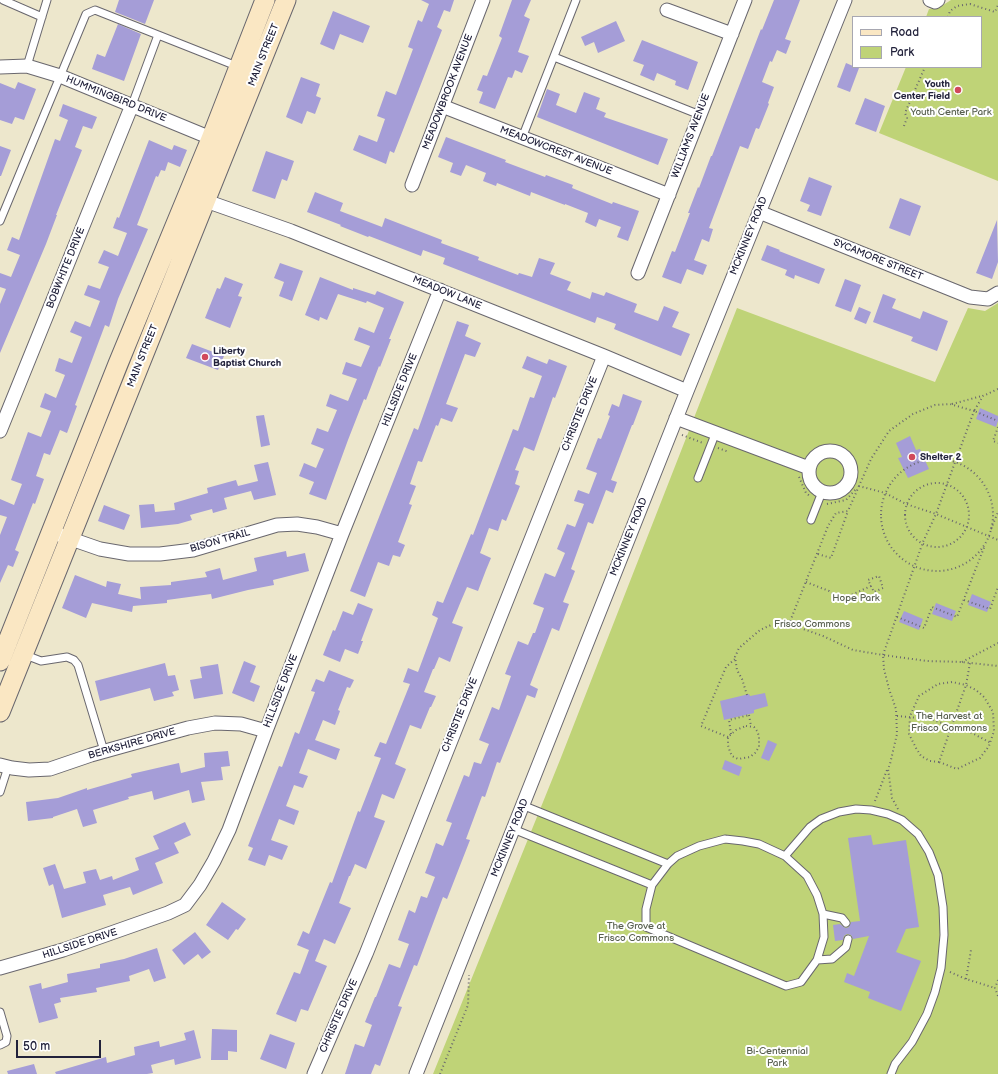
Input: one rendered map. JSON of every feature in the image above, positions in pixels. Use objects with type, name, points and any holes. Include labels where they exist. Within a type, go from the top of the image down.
[{"type":"main road","points":[[261,1],[284,5]]},
{"type":"main road","name":"MAIN STREET","points":[[7,652],[70,539],[206,201],[239,67],[261,1]]},
{"type":"main road","name":"MAIN STREET","points":[[0,712],[7,652],[118,364],[284,5]]},
{"type":"main road","points":[[118,364],[137,371]]},
{"type":"street","name":"MEADOWBROOK AVENUE","points":[[412,185],[483,0]]},
{"type":"street","name":"WILLIAMS AVENUE","points":[[638,273],[745,0]]},
{"type":"street","name":"MCKINNEY ROAD","points":[[416,1074],[676,418],[845,0]]},
{"type":"street","points":[[667,10],[732,34]]},
{"type":"street","name":"HUMMINGBIRD DRIVE","points":[[0,68],[27,66],[60,76],[220,142]]},
{"type":"street","name":"BOBWHITE DRIVE","points":[[0,431],[132,105]]},
{"type":"street","name":"MEADOWCREST AVENUE","points":[[442,106],[669,195]]},
{"type":"street","name":"MEADOW LANE","points":[[206,201],[291,231],[604,356],[687,391]]},
{"type":"street","name":"SYCAMORE STREET","points":[[759,212],[970,297],[988,299],[998,293]]},
{"type":"street","name":"HILLSIDE DRIVE","points":[[0,968],[91,941],[147,922],[168,913],[185,905],[204,879],[229,830],[342,534],[440,290]]},
{"type":"street","name":"CHRISTIE DRIVE","points":[[314,1074],[366,954],[527,546],[604,356]]},
{"type":"street","points":[[676,418],[809,468]]},
{"type":"street","points":[[828,451],[839,453],[847,460],[849,464],[851,469],[850,480],[844,488],[820,497],[810,478],[809,468],[811,462],[818,455],[828,451]]},
{"type":"street","name":"BISON TRAIL","points":[[52,532],[100,549],[130,554],[160,554],[193,550],[277,525],[304,525],[342,534]]},
{"type":"street","name":"BERKSHIRE DRIVE","points":[[4,766],[29,770],[50,769],[104,751],[188,728],[215,723],[241,724],[266,731]]},
{"type":"lane","points":[[3,0],[42,17]]},
{"type":"lane","points":[[27,66],[48,0]]},
{"type":"lane","points":[[522,138],[576,0]]},
{"type":"lane","points":[[0,220],[86,14],[95,10],[239,67]]},
{"type":"lane","points":[[132,105],[158,35]]},
{"type":"lane","points":[[554,57],[700,115]]},
{"type":"lane","points":[[698,478],[716,432]]},
{"type":"lane","points":[[811,520],[820,497]]},
{"type":"lane","points":[[7,652],[41,661],[67,657],[74,660],[78,665],[104,751]]},
{"type":"lane","points":[[0,792],[4,766]]},
{"type":"lane","points":[[522,805],[668,864]]},
{"type":"lane","points":[[785,856],[810,827],[822,819],[839,812],[856,809],[872,810],[888,814],[902,820],[918,834],[929,852],[938,875],[943,907],[944,935],[941,968],[935,992],[927,1014],[912,1042],[895,1064],[891,1074]]},
{"type":"lane","points":[[513,828],[652,885]]},
{"type":"lane","points":[[725,839],[760,844],[785,856],[806,876],[818,895],[823,914],[824,937],[817,960],[801,982],[786,986],[646,928],[646,909],[652,885],[668,864],[677,856],[699,846],[725,839]]},
{"type":"lane","points":[[823,914],[842,918],[846,923]]},
{"type":"lane","points":[[817,960],[832,960],[846,947],[848,939]]},
{"type":"lane","points":[[0,1012],[7,1036],[6,1042],[0,1045]]},
{"type":"path","points":[[948,16],[950,11],[958,6],[970,4],[995,12],[998,5]]},
{"type":"path","points":[[904,126],[907,118],[905,113],[925,68]]},
{"type":"path","points":[[817,554],[831,558],[859,486],[871,460],[889,431],[913,414],[935,405],[950,404],[983,396],[998,389]]},
{"type":"path","points":[[872,810],[888,769],[897,734],[896,709],[888,689],[883,656],[923,542],[936,514],[974,411],[983,396]]},
{"type":"path","points":[[950,404],[974,411],[998,421]]},
{"type":"path","points":[[998,427],[993,441],[998,443]]},
{"type":"path","points":[[681,435],[733,453]]},
{"type":"path","points":[[939,459],[956,462],[979,478],[992,502],[993,518],[989,537],[984,546],[970,560],[945,571],[934,571],[915,567],[905,562],[891,548],[881,522],[881,512],[886,493],[891,483],[905,469],[926,460],[939,459]]},
{"type":"path","points":[[799,477],[806,493],[820,497],[830,504],[846,500],[859,486]]},
{"type":"path","points":[[936,482],[947,484],[962,493],[968,503],[970,516],[967,527],[958,540],[948,546],[932,547],[911,534],[906,524],[904,515],[906,504],[913,492],[922,486],[936,482]]},
{"type":"path","points":[[859,486],[886,493],[906,504],[936,514],[998,540]]},
{"type":"path","points":[[789,624],[828,526],[836,513],[848,511]]},
{"type":"path","points":[[897,617],[924,628],[932,607],[957,617],[998,512]]},
{"type":"path","points":[[879,576],[884,588],[874,592],[871,586],[868,580],[879,576]]},
{"type":"path","points":[[806,582],[829,591],[840,600],[871,586]]},
{"type":"path","points":[[964,600],[990,609],[998,587]]},
{"type":"path","points":[[747,695],[742,679],[737,670],[735,657],[739,648],[760,630],[771,625],[789,624],[823,636],[853,650],[883,656],[998,666]]},
{"type":"path","points":[[962,662],[998,643]]},
{"type":"path","points":[[728,737],[701,726],[726,667],[735,659]]},
{"type":"path","points":[[939,762],[966,685],[970,663]]},
{"type":"path","points":[[952,682],[966,685],[976,690],[984,697],[993,712],[994,731],[991,743],[980,758],[957,769],[939,762],[930,761],[921,756],[909,734],[910,716],[919,696],[938,684],[952,682]]},
{"type":"path","points":[[731,734],[729,720],[749,714],[751,726]]},
{"type":"path","points":[[896,716],[910,716],[930,719],[952,725],[991,743]]},
{"type":"path","points":[[751,726],[757,731],[759,747],[755,754],[750,757],[738,759],[732,756],[728,745],[728,737],[741,727],[751,726]]},
{"type":"path","points":[[888,769],[892,798],[902,820]]},
{"type":"path","points":[[966,979],[971,950]]},
{"type":"path","points":[[941,968],[966,979],[995,988]]},
{"type":"path","points":[[440,1074],[468,1005],[469,973]]},
{"type":"path","points":[[998,980],[995,988],[998,996]]},
{"type":"green space","name":"Youth Center Park","points":[[951,0],[998,0],[998,181],[879,133],[906,68],[982,68],[982,16],[926,16],[929,9],[940,7]]},
{"type":"green space","points":[[998,303],[998,1074],[433,1074],[560,760],[737,308],[935,382],[968,308],[985,311]]},
{"type":"building","points":[[119,0],[154,0],[145,24],[115,12]]},
{"type":"building","points":[[421,0],[454,0],[450,12],[444,10],[437,27],[442,30],[394,153],[390,151],[386,164],[353,150],[359,135],[377,142],[385,119],[377,116],[386,91],[396,95],[413,49],[408,47],[418,20],[422,22],[429,4]]},
{"type":"building","points":[[512,0],[531,0],[524,16],[530,19],[518,52],[529,56],[522,73],[515,70],[512,78],[508,77],[495,109],[479,103],[483,92],[477,90],[483,75],[487,76],[502,38],[499,36]]},
{"type":"building","points":[[774,0],[800,0],[785,39],[791,41],[786,54],[777,50],[772,62],[770,61],[762,82],[774,87],[768,103],[769,104],[759,129],[756,128],[748,149],[740,146],[709,228],[713,229],[709,242],[702,239],[694,260],[707,265],[703,275],[687,269],[681,284],[662,277],[672,251],[675,252],[698,187],[699,188],[761,29],[762,30]]},
{"type":"building","points":[[333,11],[370,26],[363,43],[340,34],[334,50],[320,44]]},
{"type":"building","points":[[616,21],[625,41],[598,53],[594,42],[585,46],[581,37]]},
{"type":"building","points":[[118,24],[141,34],[124,81],[92,69],[97,54],[105,57]]},
{"type":"building","points":[[642,40],[698,62],[688,90],[675,85],[676,81],[657,73],[654,81],[640,75],[644,65],[633,61]]},
{"type":"building","points":[[846,63],[852,66],[852,68],[859,68],[850,92],[837,87]]},
{"type":"building","points":[[301,77],[320,84],[316,96],[321,98],[315,114],[307,111],[302,124],[286,117]]},
{"type":"building","points":[[18,82],[36,89],[24,120],[15,117],[12,124],[0,120],[0,83],[15,89]]},
{"type":"building","points":[[547,89],[560,94],[556,105],[576,113],[584,92],[600,98],[596,109],[606,113],[604,117],[668,139],[658,165],[537,117]]},
{"type":"building","points":[[865,98],[885,106],[876,132],[855,124]]},
{"type":"building","points":[[63,104],[97,117],[92,129],[83,126],[75,147],[82,150],[46,244],[0,353],[0,304],[6,289],[0,287],[0,273],[11,277],[20,255],[7,250],[12,237],[19,240],[55,139],[60,141],[68,120],[59,116]]},
{"type":"building","points":[[446,137],[506,160],[505,162],[545,177],[546,175],[573,185],[572,188],[612,204],[613,202],[639,211],[628,241],[617,237],[621,227],[599,219],[596,227],[585,222],[588,213],[531,192],[530,196],[497,183],[496,186],[483,181],[486,173],[466,165],[461,176],[450,172],[453,163],[438,157]]},
{"type":"building","points":[[149,140],[172,150],[174,145],[187,150],[180,167],[168,162],[165,171],[161,170],[158,177],[156,176],[137,225],[148,229],[118,299],[109,327],[105,325],[75,405],[77,406],[67,433],[60,430],[50,455],[44,453],[36,476],[44,479],[15,550],[19,552],[13,567],[8,565],[0,583],[0,535],[7,517],[0,515],[0,499],[14,505],[22,484],[11,480],[28,432],[41,437],[51,411],[40,407],[45,393],[56,398],[65,375],[55,371],[59,358],[72,363],[82,337],[70,332],[75,321],[90,327],[100,301],[84,295],[88,285],[100,289],[109,267],[98,263],[104,250],[118,256],[127,233],[113,228],[117,217],[119,218]]},
{"type":"building","points":[[0,146],[11,150],[1,176],[0,176]]},
{"type":"building","points":[[266,151],[294,161],[287,181],[282,179],[275,199],[252,191]]},
{"type":"building","points":[[809,177],[832,186],[821,216],[807,211],[810,205],[800,201]]},
{"type":"building","points":[[315,192],[343,203],[340,211],[382,227],[385,218],[442,240],[441,243],[479,257],[478,260],[518,275],[519,273],[532,277],[539,258],[555,263],[550,274],[571,282],[567,290],[590,299],[592,292],[604,296],[606,292],[637,304],[634,312],[658,321],[664,306],[679,312],[672,327],[690,334],[681,356],[614,329],[616,324],[597,317],[595,323],[443,264],[445,258],[423,250],[421,256],[369,236],[368,237],[307,212]]},
{"type":"building","points":[[900,198],[921,206],[910,236],[889,228]]},
{"type":"building","points":[[997,220],[998,262],[992,279],[976,273]]},
{"type":"building","points":[[767,245],[825,269],[819,284],[795,275],[794,279],[785,275],[787,270],[761,260]]},
{"type":"building","points":[[280,263],[303,271],[292,301],[279,296],[284,282],[274,278]]},
{"type":"building","points":[[225,277],[243,284],[238,296],[242,297],[230,328],[205,318],[217,288],[220,289]]},
{"type":"building","points":[[320,277],[353,290],[353,288],[375,295],[377,291],[404,302],[389,339],[391,339],[380,367],[379,366],[366,400],[364,399],[326,500],[309,494],[314,482],[299,476],[304,463],[316,468],[324,449],[311,444],[317,428],[328,432],[337,410],[326,406],[330,394],[348,401],[357,379],[342,374],[346,362],[361,367],[370,346],[354,340],[359,327],[374,333],[384,308],[367,301],[366,303],[338,294],[327,320],[320,317],[319,321],[305,315]]},
{"type":"building","points":[[845,279],[861,285],[851,312],[835,306]]},
{"type":"building","points":[[883,294],[896,299],[892,308],[920,319],[923,311],[948,321],[937,351],[911,341],[913,337],[873,322]]},
{"type":"building","points":[[859,307],[871,312],[866,324],[854,319]]},
{"type":"building","points":[[457,321],[469,325],[465,336],[481,343],[475,357],[465,354],[446,404],[458,408],[452,422],[441,418],[438,426],[436,425],[422,462],[418,461],[410,484],[416,486],[409,504],[412,505],[398,542],[405,545],[400,557],[393,555],[389,566],[378,562],[365,597],[350,591],[414,428],[418,430]]},
{"type":"building","name":"Liberty Baptist Church","points":[[192,344],[224,356],[218,370],[186,358]]},
{"type":"building","points":[[527,356],[547,364],[549,359],[567,366],[555,398],[553,397],[534,451],[524,447],[515,470],[519,471],[515,484],[520,486],[506,521],[502,519],[498,531],[489,528],[480,553],[491,558],[478,591],[467,587],[461,601],[452,623],[463,627],[450,662],[439,657],[433,669],[424,692],[436,696],[421,729],[410,725],[395,764],[406,769],[394,799],[382,794],[374,817],[385,821],[366,869],[355,864],[349,876],[339,903],[351,908],[335,944],[324,939],[315,961],[327,966],[308,1011],[301,1009],[296,1022],[276,1014],[294,972],[300,974],[309,950],[297,945],[303,931],[309,934],[330,882],[332,883],[358,811],[360,812],[381,758],[374,756],[380,742],[386,744],[410,684],[403,682],[408,668],[418,672],[438,618],[432,615],[437,601],[443,603],[471,534],[473,535],[513,429],[518,431],[530,397],[534,398],[542,376],[522,368]]},
{"type":"building","points":[[623,394],[642,401],[611,480],[617,482],[613,493],[606,490],[593,524],[588,522],[571,569],[575,571],[563,602],[569,604],[559,631],[552,628],[530,685],[538,689],[535,698],[527,695],[500,763],[497,762],[485,797],[482,796],[466,839],[470,840],[447,899],[443,897],[417,966],[414,965],[398,1006],[402,1007],[380,1066],[375,1064],[371,1074],[345,1074],[355,1044],[364,1047],[372,1025],[365,1022],[389,964],[400,968],[409,944],[398,940],[409,910],[415,913],[421,896],[427,898],[435,877],[425,873],[436,843],[443,846],[452,823],[446,821],[464,775],[469,777],[474,762],[481,764],[489,744],[479,740],[492,707],[499,710],[511,676],[505,674],[518,641],[528,645],[533,633],[535,633],[544,608],[533,604],[545,573],[555,577],[565,553],[557,549],[567,524],[575,527],[584,504],[574,501],[578,490],[589,494],[597,473],[586,469],[598,438],[601,439],[610,416],[608,415],[612,404],[619,407]]},
{"type":"building","points":[[980,408],[998,416],[996,427],[976,419]]},
{"type":"building","points":[[264,415],[270,445],[261,447],[256,416]]},
{"type":"building","name":"Shelter 2","points":[[910,436],[916,450],[920,449],[929,469],[908,478],[898,458],[902,457],[896,443]]},
{"type":"building","points":[[268,462],[276,495],[254,500],[251,491],[224,498],[227,509],[213,513],[212,509],[190,515],[192,520],[178,524],[141,528],[139,505],[154,504],[155,512],[175,510],[174,503],[208,493],[207,488],[236,480],[238,486],[258,481],[254,465]]},
{"type":"building","points":[[104,505],[130,515],[124,530],[98,521]]},
{"type":"building","points":[[286,551],[287,557],[305,553],[309,571],[273,580],[274,585],[212,599],[211,594],[167,600],[167,603],[133,606],[132,612],[92,603],[86,618],[62,608],[75,575],[106,587],[107,581],[121,584],[118,594],[141,599],[140,587],[171,585],[171,582],[207,577],[205,572],[220,568],[223,580],[257,571],[254,558]]},
{"type":"building","points":[[972,594],[991,602],[987,612],[968,605]]},
{"type":"building","points":[[358,603],[373,609],[361,641],[363,641],[358,654],[345,649],[340,662],[323,655],[333,630],[335,631],[343,611],[353,615]]},
{"type":"building","points":[[936,603],[956,611],[952,621],[932,614]]},
{"type":"building","points":[[904,611],[923,619],[919,630],[899,622]]},
{"type":"building","points":[[244,661],[256,666],[250,682],[260,686],[254,702],[232,693]]},
{"type":"building","points":[[165,663],[168,676],[175,675],[179,690],[172,692],[174,696],[154,701],[150,688],[100,701],[95,681]]},
{"type":"building","points":[[218,664],[223,694],[194,699],[190,680],[202,678],[200,667]]},
{"type":"building","points":[[329,670],[354,680],[350,688],[347,687],[338,710],[340,711],[335,725],[323,720],[315,740],[340,749],[336,760],[308,749],[299,773],[308,776],[303,788],[294,785],[286,806],[299,811],[294,825],[279,819],[271,840],[288,846],[282,860],[269,855],[265,866],[248,860],[253,848],[248,846],[279,766],[282,767],[295,732],[299,734],[315,692],[311,691],[316,679],[324,682]]},
{"type":"building","points":[[765,693],[768,706],[754,710],[754,713],[724,720],[720,701],[749,694],[750,696]]},
{"type":"building","points":[[768,740],[777,744],[769,761],[761,758]]},
{"type":"building","points":[[228,751],[230,766],[221,767],[223,780],[201,782],[205,800],[192,803],[189,790],[154,800],[152,791],[128,797],[129,799],[93,810],[97,823],[83,827],[77,809],[53,818],[28,821],[26,802],[58,798],[87,788],[87,790],[132,777],[131,774],[179,763],[181,773],[205,767],[204,753]]},
{"type":"building","points":[[725,760],[742,767],[739,776],[722,769]]},
{"type":"building","points":[[185,822],[191,835],[174,843],[179,853],[155,863],[163,883],[133,895],[130,887],[103,895],[106,905],[62,918],[53,884],[49,886],[43,868],[55,864],[64,889],[86,883],[83,872],[96,869],[100,880],[112,876],[113,880],[139,870],[135,858],[159,849],[153,836]]},
{"type":"building","points":[[871,835],[873,845],[906,840],[919,927],[906,929],[896,952],[921,961],[901,1011],[868,998],[870,992],[844,982],[847,973],[854,976],[869,936],[853,939],[851,935],[847,934],[844,936],[843,940],[835,941],[833,925],[840,924],[846,928],[849,927],[851,922],[860,921],[848,838]]},
{"type":"building","points":[[222,902],[246,919],[228,940],[206,925]]},
{"type":"building","points":[[195,932],[211,952],[202,959],[198,954],[184,965],[172,950]]},
{"type":"building","points":[[157,948],[166,978],[154,982],[149,969],[129,976],[130,981],[96,988],[97,992],[60,998],[61,1002],[54,1004],[58,1018],[39,1023],[29,986],[41,983],[42,989],[68,982],[67,974],[100,968],[100,964],[124,959]]},
{"type":"building","points":[[212,1029],[237,1030],[237,1052],[228,1051],[228,1060],[211,1060]]},
{"type":"building","points":[[194,1030],[201,1058],[175,1065],[174,1059],[151,1065],[153,1073],[56,1074],[55,1072],[106,1057],[107,1063],[135,1055],[134,1047],[159,1041],[160,1047],[186,1040],[184,1033]]},
{"type":"building","points":[[270,1034],[295,1043],[286,1069],[260,1059]]},
{"type":"building","points":[[34,1064],[37,1074],[8,1074],[7,1071]]},
{"type":"place","name":"Youth Center Field","points":[[958,90]]},
{"type":"place","name":"Liberty Baptist Church","points":[[205,357]]},
{"type":"place","name":"Shelter 2","points":[[912,457]]},
{"type":"park label","name":"Hope Park","points":[[856,598]]},
{"type":"park label","name":"Frisco Commons","points":[[812,624]]},
{"type":"park label","name":"The Harvest at Frisco Commons","points":[[949,722]]},
{"type":"park label","name":"The Grove at Frisco Commons","points":[[636,932]]},
{"type":"park label","name":"Bi-Centennial Park","points":[[777,1056]]}]
